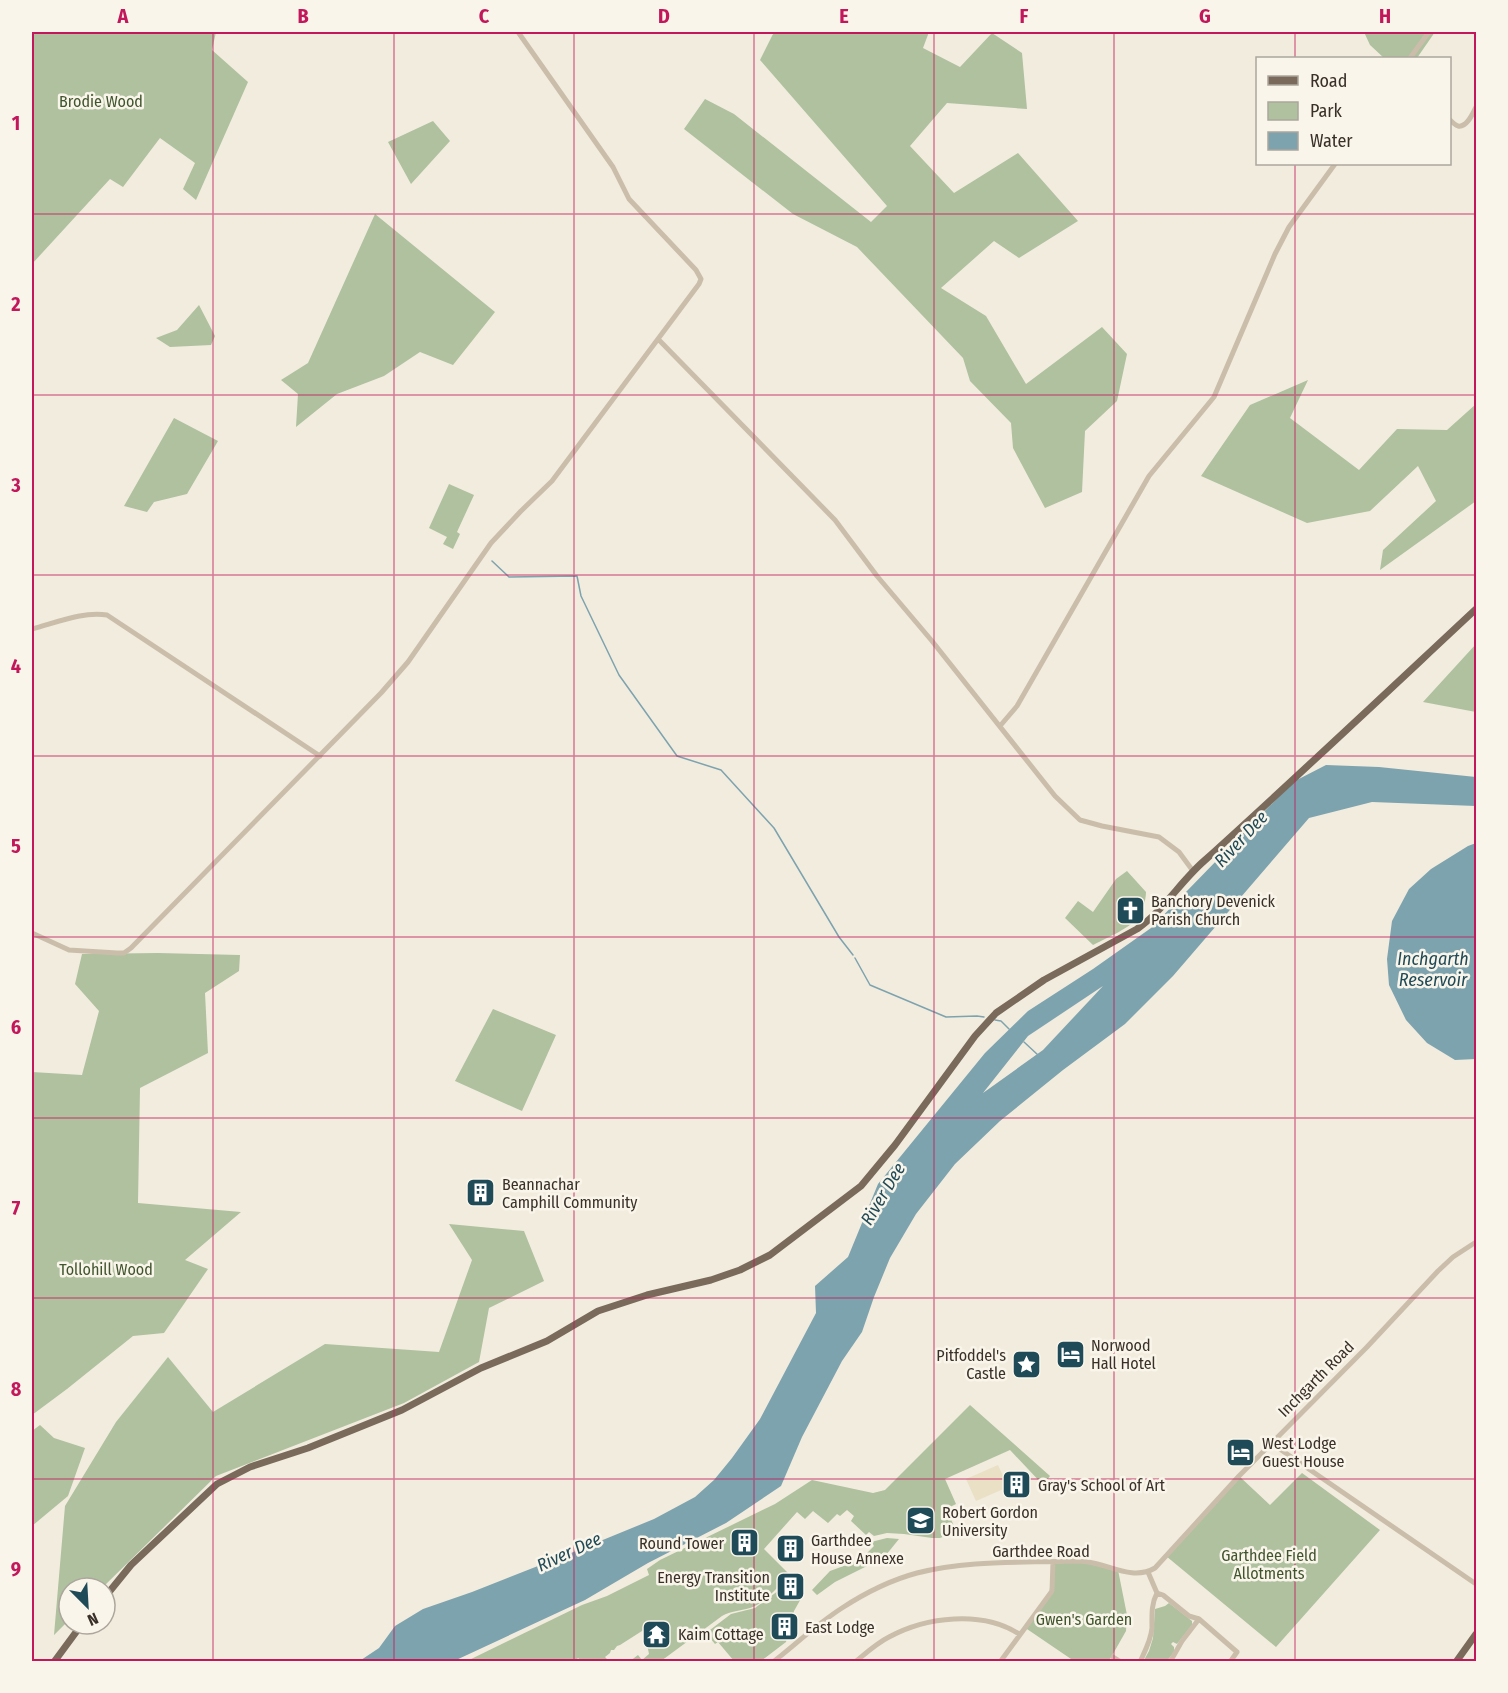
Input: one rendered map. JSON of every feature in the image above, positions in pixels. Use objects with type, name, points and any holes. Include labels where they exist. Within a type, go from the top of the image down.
[{"type":"main road","points":[[117,1582],[131,1565],[217,1484],[250,1467],[308,1448],[402,1410],[481,1368],[547,1341],[598,1311],[647,1295],[730,1274],[770,1255],[861,1186],[895,1145],[975,1036],[996,1013],[1044,980],[1148,921],[1193,871],[1476,609]]},
{"type":"main road","points":[[1456,1662],[1476,1634]]},
{"type":"main road","points":[[54,1662],[73,1636]]},
{"type":"street","points":[[32,933],[69,950],[124,952],[131,948],[320,756],[408,662],[491,543],[552,481],[699,284],[699,274],[629,199],[613,167],[518,32]]},
{"type":"street","points":[[1411,57],[1429,32]]},
{"type":"street","points":[[1451,121],[1462,127],[1476,107]]},
{"type":"street","points":[[1000,726],[1017,706],[1149,476],[1214,397],[1275,254],[1289,227],[1334,165]]},
{"type":"street","points":[[658,339],[835,520],[877,576],[932,641],[1054,796],[1080,820],[1159,837],[1179,852],[1193,871]]},
{"type":"street","points":[[32,629],[83,616],[107,615],[320,756]]},
{"type":"street","name":"Inchgarth Road","points":[[1148,1572],[1155,1568],[1204,1513],[1438,1271],[1453,1257],[1476,1242]]},
{"type":"street","points":[[1271,1443],[1476,1584]]},
{"type":"street","name":"Garthdee Road","points":[[772,1662],[842,1608],[868,1593],[922,1572],[949,1567],[992,1564],[1087,1561],[1134,1573],[1148,1572]]},
{"type":"street","points":[[1000,1662],[1052,1591],[1053,1562]]},
{"type":"street","points":[[1148,1572],[1157,1593],[1190,1616],[1199,1619],[1237,1652],[1230,1662]]},
{"type":"street","points":[[1140,1662],[1149,1644],[1154,1599],[1157,1593]]},
{"type":"street","points":[[1170,1662],[1199,1619]]},
{"type":"street","points":[[855,1662],[886,1638],[916,1626],[941,1621],[992,1622],[1006,1626],[1019,1634]]},
{"type":"street","points":[[1113,1657],[1121,1662]]},
{"type":"green space","name":"Brodie Wood","points":[[32,32],[216,32],[212,50],[248,82],[196,200],[183,189],[195,163],[160,138],[123,187],[110,179],[32,264]]},
{"type":"green space","points":[[774,32],[929,32],[923,48],[960,67],[992,33],[1022,53],[1027,109],[947,103],[910,146],[954,193],[1018,153],[1078,221],[1019,258],[994,241],[941,288],[986,316],[1026,384],[1102,327],[1127,354],[1117,401],[1085,431],[1082,492],[1045,508],[1013,448],[1011,423],[970,381],[963,358],[857,247],[793,214],[684,129],[705,99],[734,114],[871,222],[887,206],[760,60]]},
{"type":"green space","points":[[1364,32],[1435,32],[1418,57],[1383,57],[1370,45]]},
{"type":"green space","points":[[433,121],[450,141],[411,184],[388,142]]},
{"type":"green space","points":[[375,214],[495,312],[453,365],[420,352],[384,376],[337,394],[296,427],[298,394],[281,380],[308,363]]},
{"type":"green space","points":[[199,305],[215,336],[211,345],[170,347],[156,338],[177,330]]},
{"type":"green space","points":[[1308,380],[1290,418],[1359,470],[1397,429],[1447,430],[1476,404],[1476,501],[1380,570],[1383,550],[1436,501],[1418,466],[1370,511],[1307,523],[1201,476],[1250,405]]},
{"type":"green space","points":[[174,418],[218,441],[187,494],[154,502],[147,512],[124,506]]},
{"type":"green space","points":[[449,484],[474,495],[457,532],[460,534],[453,549],[443,544],[447,537],[429,528]]},
{"type":"green space","points":[[1476,644],[1476,712],[1423,702]]},
{"type":"green space","points":[[1127,871],[1146,892],[1142,911],[1128,927],[1093,945],[1065,918],[1078,901],[1093,912],[1116,879]]},
{"type":"green space","name":"Tollohill Wood","points":[[82,954],[240,955],[239,971],[205,993],[208,1053],[140,1088],[138,1203],[241,1212],[185,1260],[208,1269],[164,1333],[133,1336],[32,1415],[32,1072],[82,1075],[99,1011],[75,984]]},
{"type":"green space","points":[[493,1009],[556,1035],[522,1111],[455,1081]]},
{"type":"green space","points":[[449,1224],[524,1231],[544,1281],[489,1308],[479,1362],[404,1403],[216,1476],[114,1576],[59,1576],[65,1506],[116,1422],[168,1357],[213,1412],[325,1344],[439,1352],[472,1260]]},
{"type":"green space","points":[[970,1405],[1050,1476],[1043,1485],[1010,1450],[945,1479],[956,1504],[946,1509],[956,1530],[960,1528],[961,1530],[940,1538],[887,1533],[874,1536],[869,1532],[866,1535],[851,1521],[854,1516],[847,1510],[840,1516],[837,1514],[828,1523],[813,1511],[805,1519],[797,1512],[764,1549],[789,1574],[771,1594],[750,1608],[722,1616],[661,1661],[630,1661],[638,1655],[642,1660],[649,1654],[647,1644],[661,1635],[653,1624],[611,1650],[605,1657],[609,1661],[581,1661],[578,1658],[575,1662],[467,1661],[649,1575],[647,1569],[660,1560],[775,1504],[812,1480],[873,1493],[885,1490]]},
{"type":"green space","points":[[40,1425],[54,1438],[85,1448],[68,1496],[32,1526],[32,1431]]},
{"type":"green space","name":"Garthdee Field Allotments","points":[[1302,1473],[1380,1530],[1276,1647],[1166,1556],[1239,1476],[1270,1505]]},
{"type":"green space","points":[[887,1538],[899,1539],[886,1555],[884,1552],[869,1565],[835,1582],[817,1595],[812,1590],[830,1571],[860,1560],[874,1546],[871,1542]]},
{"type":"green space","name":"Gwen's Garden","points":[[1076,1561],[1118,1570],[1127,1615],[1126,1631],[1109,1661],[1074,1661],[1024,1627],[1049,1596],[1053,1562]]},
{"type":"green space","points":[[800,1584],[803,1595],[794,1611],[791,1624],[779,1620],[774,1630],[788,1634],[786,1642],[761,1661],[734,1661],[718,1642],[715,1644],[706,1633],[731,1614],[755,1608],[782,1588],[789,1596]]},
{"type":"green space","points":[[57,1600],[57,1632],[54,1635]]},
{"type":"green space","points":[[1169,1603],[1192,1621],[1192,1625],[1177,1644],[1173,1642],[1171,1644],[1174,1652],[1167,1661],[1143,1662],[1153,1638],[1155,1609]]},
{"type":"shaded area","points":[[998,1465],[1008,1487],[976,1501],[966,1479]]},
{"type":"water","name":"River Dee","points":[[1326,765],[1379,767],[1476,777],[1476,806],[1372,802],[1309,818],[1173,976],[1125,1024],[1000,1121],[955,1164],[916,1214],[890,1258],[862,1332],[842,1361],[802,1437],[781,1486],[726,1523],[648,1563],[585,1600],[454,1661],[358,1662],[379,1648],[395,1626],[423,1609],[472,1592],[654,1519],[695,1497],[714,1480],[760,1419],[816,1313],[815,1286],[848,1257],[878,1184],[985,1053],[1028,1011],[1151,928],[1293,782]],"holes":[[[1103,986],[1043,1050],[983,1093],[1028,1036]]]},
{"type":"water","name":"Inchgarth Reservoir","points":[[1476,843],[1476,1059],[1455,1060],[1427,1043],[1406,1020],[1389,985],[1387,959],[1392,921],[1409,889],[1431,869]]},
{"type":"waterway","points":[[492,561],[509,577],[577,576],[581,596],[619,675],[677,756],[721,770],[774,828],[839,937],[853,955]]},
{"type":"waterway","points":[[855,958],[870,985],[946,1017],[984,1017]]},
{"type":"waterway","points":[[995,1020],[1001,1021],[1009,1029]]},
{"type":"waterway","points":[[1024,1042],[1038,1055]]},
{"type":"place","name":"Banchory Devenick Parish Church","points":[[1130,910]]},
{"type":"place","name":"Beannachar Camphill Community","points":[[481,1193]]},
{"type":"place","name":"Norwood Hall Hotel","points":[[1070,1354]]},
{"type":"place","name":"Pitfoddel's Castle","points":[[1027,1364]]},
{"type":"place","name":"West Lodge Guest House","points":[[1241,1452]]},
{"type":"place","name":"Gray's School of Art","points":[[1017,1485]]},
{"type":"place","name":"Robert Gordon University","points":[[921,1521]]},
{"type":"place","name":"Round Tower","points":[[745,1543]]},
{"type":"place","name":"Garthdee House Annexe","points":[[790,1549]]},
{"type":"place","name":"Energy Transition Institute","points":[[791,1586]]},
{"type":"place","name":"East Lodge","points":[[784,1627]]},
{"type":"place","name":"Kaim Cottage","points":[[657,1634]]}]
